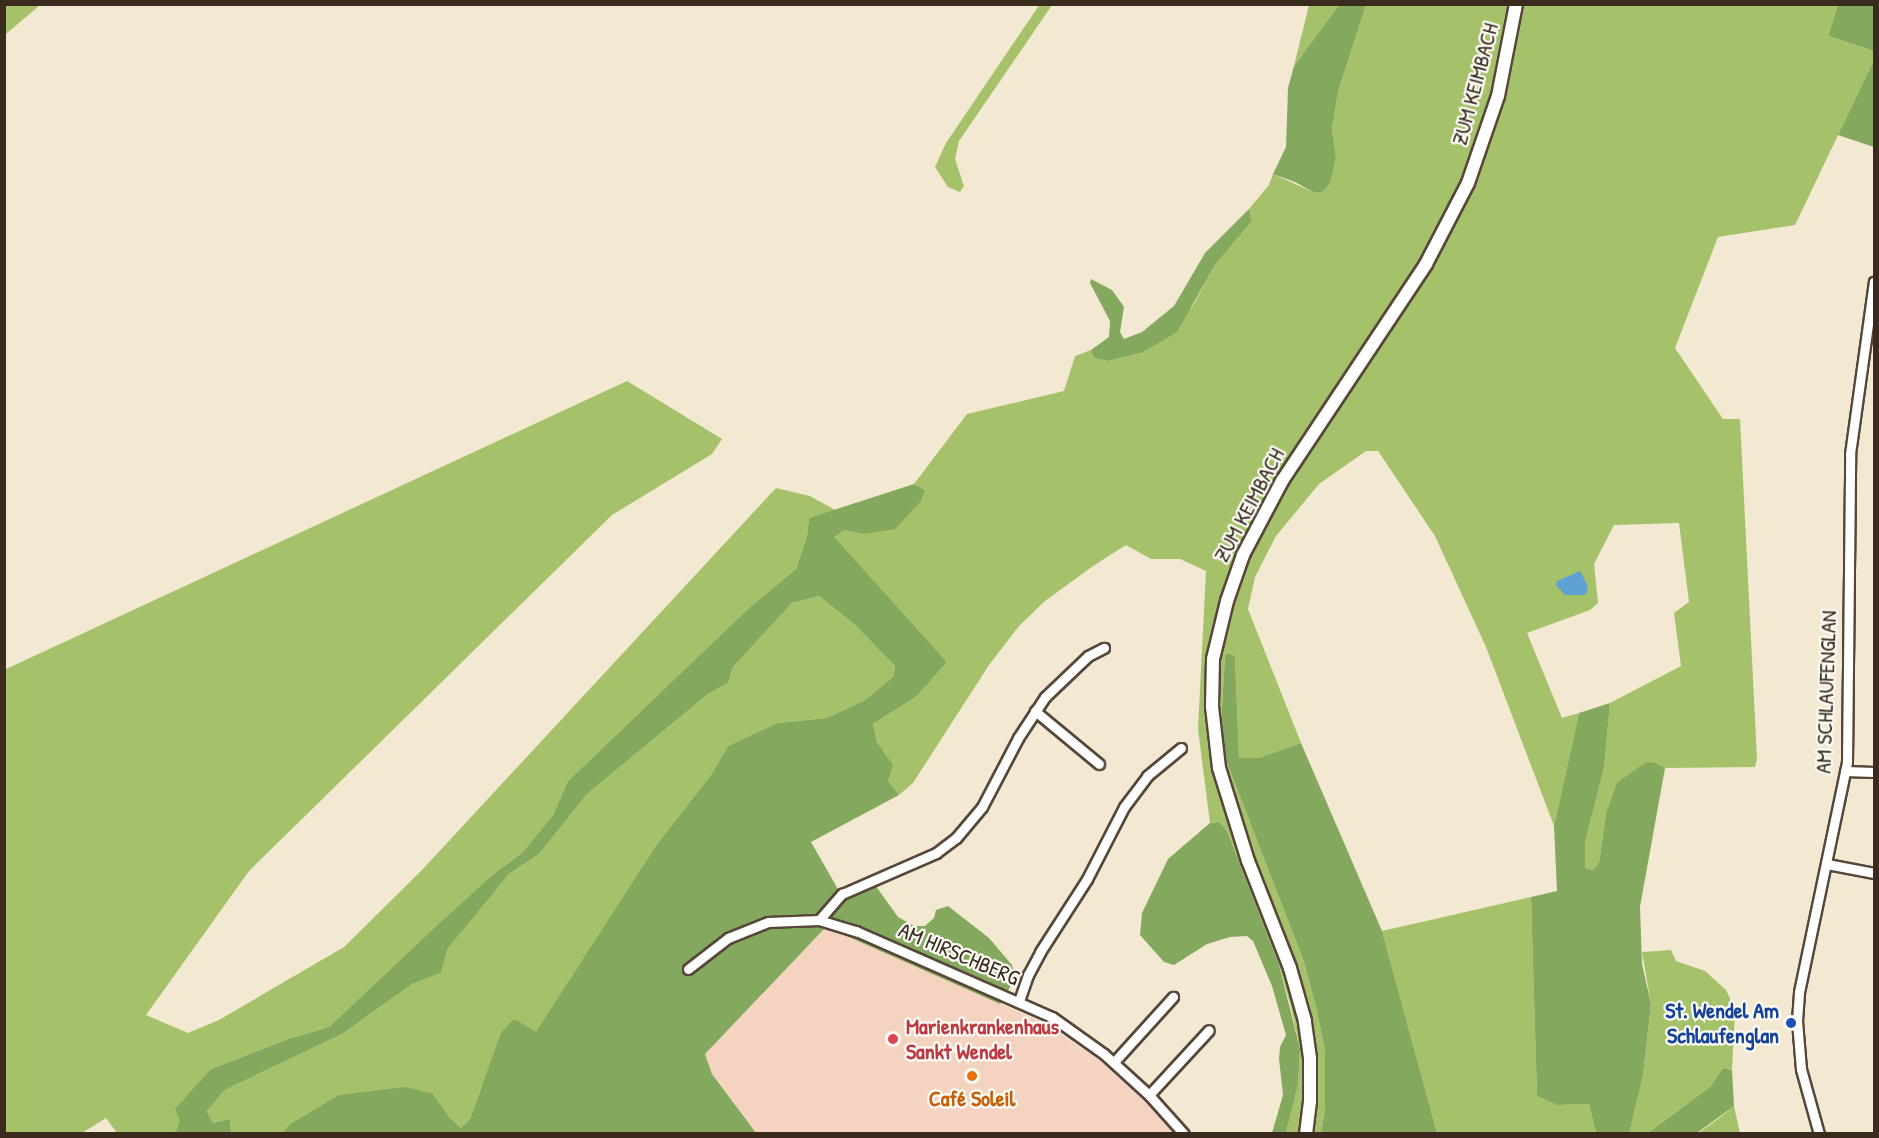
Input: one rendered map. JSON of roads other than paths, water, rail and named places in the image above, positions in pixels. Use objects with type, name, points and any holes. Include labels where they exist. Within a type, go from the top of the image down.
[{"type":"street","name":"ZUM KEIMBACH","points":[[1306,1134],[1310,1101],[1310,1058],[1305,1021],[1290,968],[1248,861],[1219,768],[1212,707],[1213,659],[1227,601],[1243,555],[1282,481],[1426,264],[1468,183],[1498,96],[1516,4]]},
{"type":"street","name":"AM SCHLAUFENGLAN","points":[[1819,1134],[1806,1092],[1797,1021],[1802,969],[1827,864],[1845,771],[1850,454],[1875,282]]},
{"type":"street","points":[[1863,356],[1875,357]]},
{"type":"street","points":[[819,920],[842,894],[936,853],[956,838],[982,807],[1035,711],[1062,679],[1088,656],[1104,648]]},
{"type":"street","points":[[1035,711],[1099,764]]},
{"type":"street","points":[[1019,1001],[1028,975],[1040,952],[1116,832],[1124,807],[1147,776],[1181,748]]},
{"type":"street","points":[[1845,771],[1875,772]]},
{"type":"street","points":[[1827,864],[1875,873]]},
{"type":"street","name":"AM HIRSCHBERG","points":[[688,969],[728,938],[768,922],[819,920],[856,931],[1052,1017],[1114,1062],[1149,1095],[1184,1134]]},
{"type":"street","points":[[1114,1062],[1173,997]]},
{"type":"street","points":[[1149,1095],[1209,1030]]},
{"type":"water","points":[[1580,571],[1588,586],[1587,592],[1585,595],[1565,595],[1556,585],[1557,581]]},
{"type":"place","name":"St. Wendel Am Schlaufenglan","points":[[1791,1023]]},
{"type":"place","name":"Marienkrankenhaus Sankt Wendel","points":[[893,1039]]},
{"type":"place","name":"Café Soleil","points":[[972,1076]]}]
